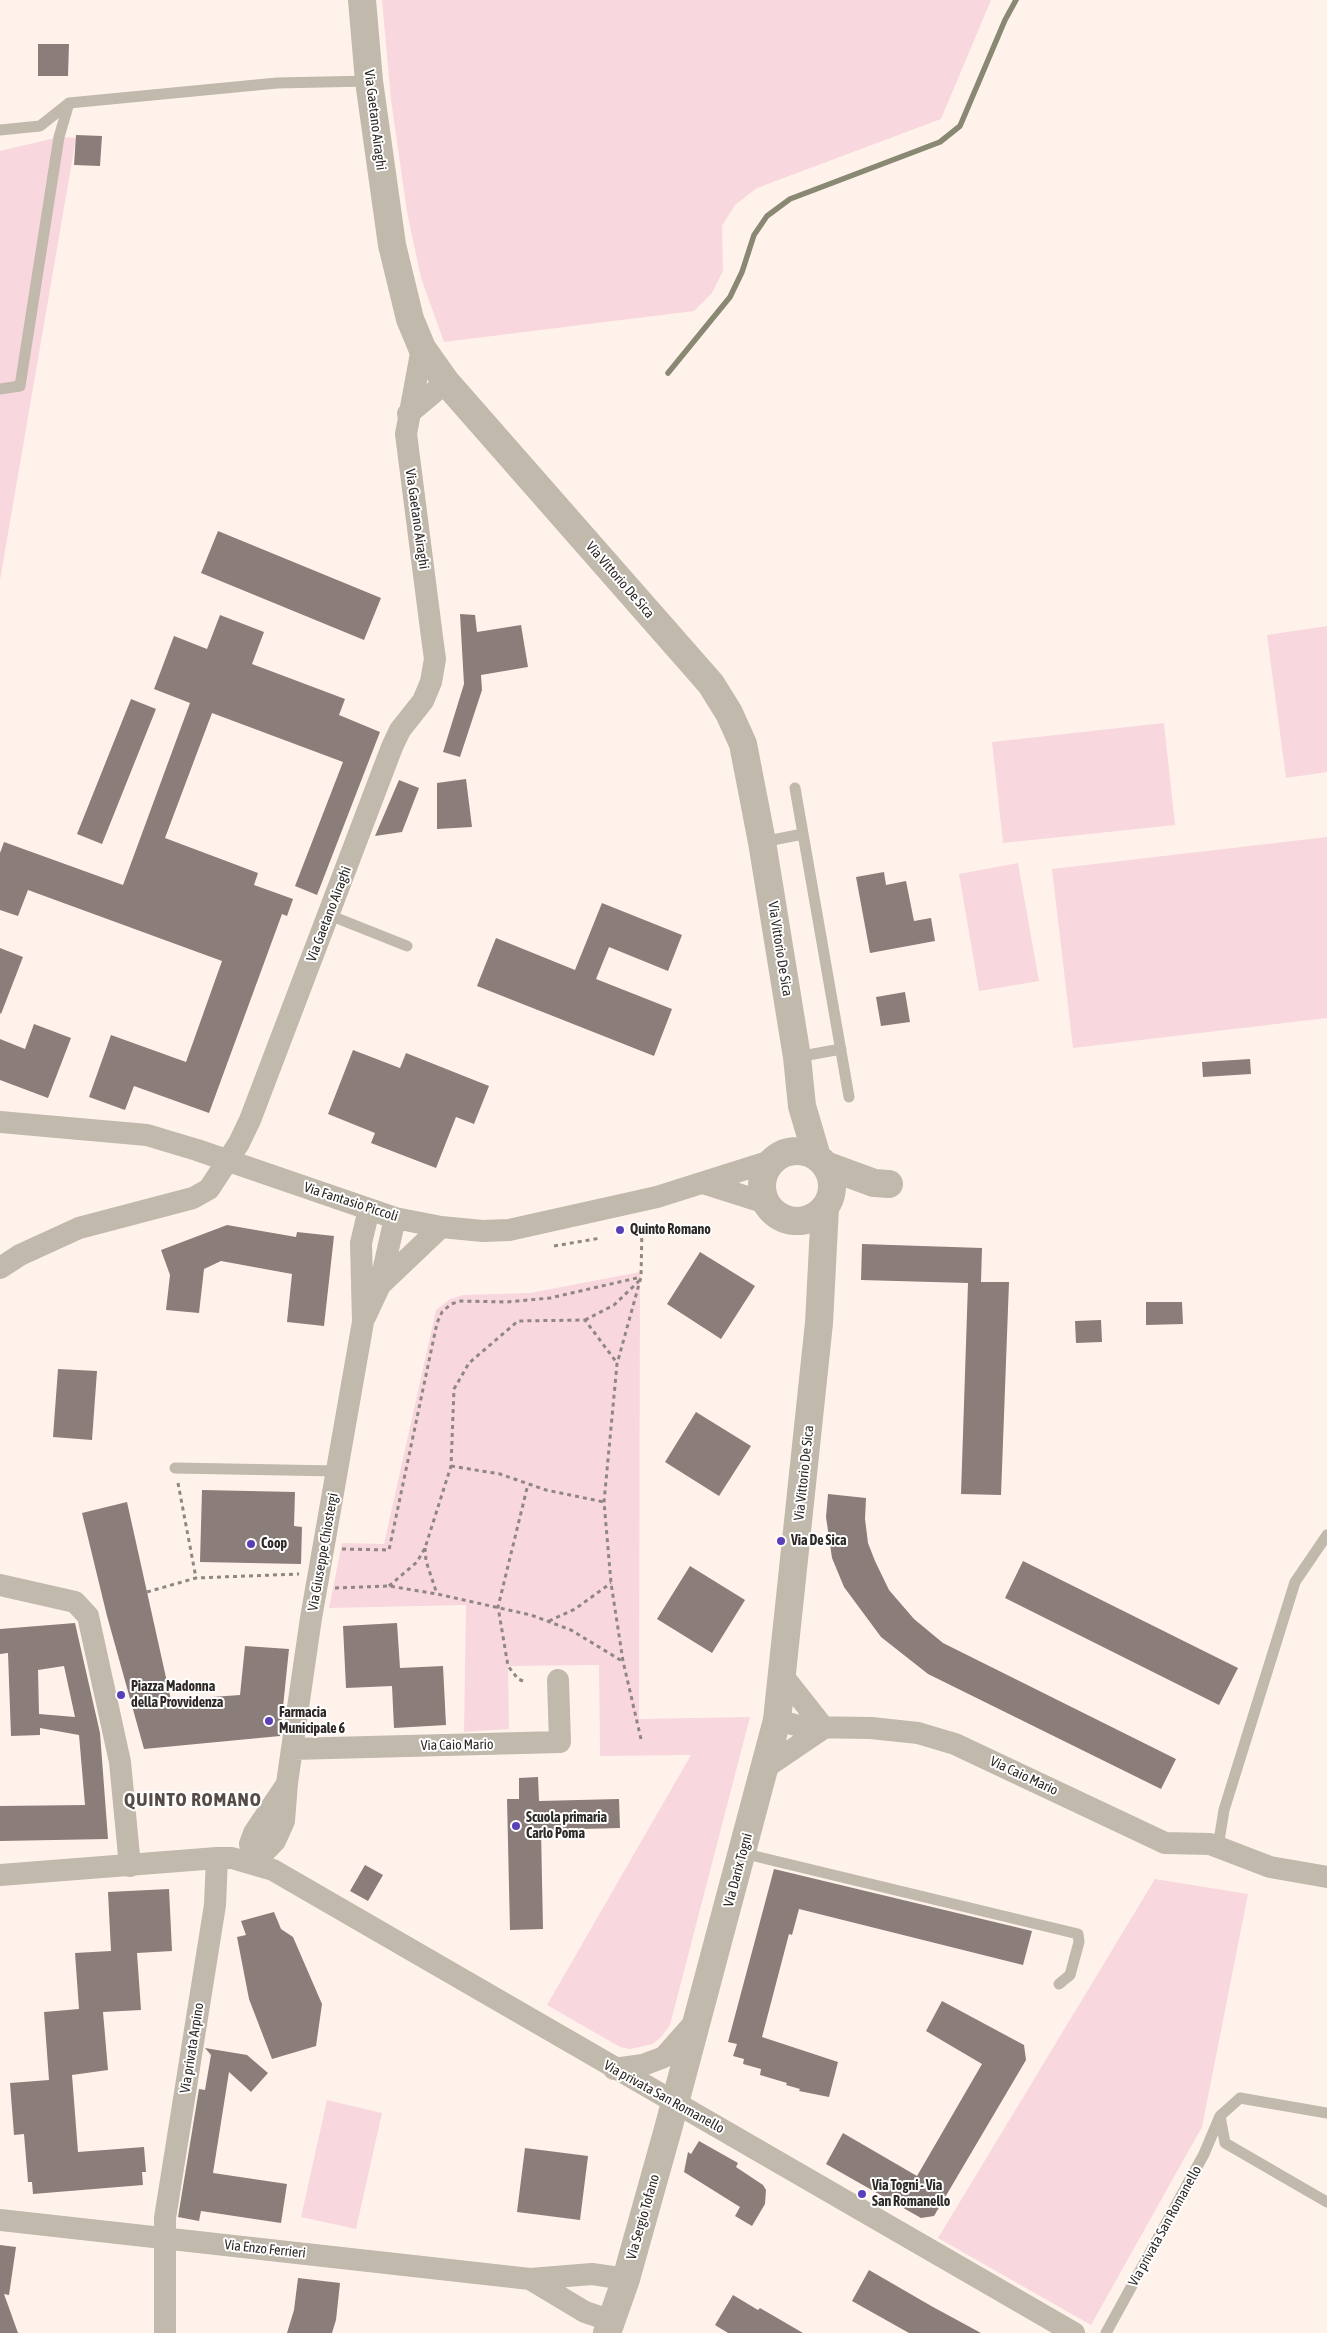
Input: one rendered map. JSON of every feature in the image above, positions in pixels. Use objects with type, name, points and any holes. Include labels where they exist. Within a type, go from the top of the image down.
[{"type":"street","name":"Via Gaetano Airaghi","points":[[0,1268],[20,1255],[79,1228],[193,1198],[209,1189],[228,1160],[250,1120],[392,746],[400,730],[424,701],[431,682],[434,658],[406,434],[408,414],[422,348],[410,319],[392,244],[369,81],[362,0]]},
{"type":"street","name":"Via Vittorio De Sica","points":[[422,348],[446,382],[711,684],[729,713],[742,744],[762,842],[797,1057],[802,1106],[821,1161],[830,1175],[832,1186],[828,1202],[822,1285],[777,1720]]},
{"type":"street","points":[[408,414],[446,382]]},
{"type":"street","name":"Via Vittorio De Sica","points":[[766,1204],[762,1180],[779,1157],[802,1106]]},
{"type":"street","name":"Via Fantasio Piccoli","points":[[0,1122],[147,1135],[228,1160],[394,1218],[442,1227],[483,1231],[509,1230],[648,1199],[703,1183],[779,1157]]},
{"type":"street","points":[[703,1183],[766,1204],[784,1219],[795,1221],[807,1220],[817,1215],[828,1202],[882,1183],[821,1161],[806,1152],[779,1157]]},
{"type":"street","name":"Via Giuseppe Chiostergi","points":[[254,1863],[250,1844],[254,1833],[287,1783],[311,1618],[363,1322],[361,1243],[369,1210]]},
{"type":"street","name":"Via Giuseppe Chiostergi","points":[[363,1322],[380,1285],[394,1218]]},
{"type":"street","name":"Via Vittorio De Sica","points":[[795,1221],[822,1285]]},
{"type":"street","name":"Via Giuseppe Chiostergi","points":[[380,1285],[442,1227]]},
{"type":"street","points":[[0,1585],[75,1602],[88,1616],[120,1762],[130,1866]]},
{"type":"street","points":[[766,1768],[824,1728],[783,1676]]},
{"type":"street","name":"Via Caio Mario","points":[[292,1749],[560,1742],[558,1680]]},
{"type":"street","name":"Via Caio Mario","points":[[777,1720],[803,1727],[872,1728],[918,1733],[946,1741],[1165,1843],[1210,1844],[1270,1867],[1327,1877]]},
{"type":"street","name":"Via Darix Togni","points":[[675,2100],[766,1768],[777,1720]]},
{"type":"street","points":[[0,1875],[217,1858],[232,1858],[254,1863]]},
{"type":"street","name":"Via privata Arpino","points":[[166,2333],[165,2218],[215,1905],[217,1858]]},
{"type":"street","name":"Via privata San Romanello","points":[[254,1863],[289,1878],[614,2069],[675,2100],[781,2165],[1074,2333]]},
{"type":"street","name":"Via Darix Togni","points":[[614,2069],[643,2065],[664,2057],[698,2018]]},
{"type":"street","name":"Via Sergio Tofano","points":[[610,2327],[626,2279],[675,2100]]},
{"type":"street","name":"Via Enzo Ferrieri","points":[[0,2220],[530,2279],[592,2274],[626,2279]]},
{"type":"street","name":"Via Enzo Ferrieri","points":[[530,2279],[610,2327]]},
{"type":"lane","points":[[0,130],[40,126],[69,103],[277,82],[321,84],[369,81]]},
{"type":"lane","points":[[0,389],[20,386],[58,137],[69,103]]},
{"type":"lane","points":[[795,788],[849,1097]]},
{"type":"lane","points":[[762,842],[803,834]]},
{"type":"lane","points":[[329,915],[407,946]]},
{"type":"lane","points":[[797,1057],[841,1049]]},
{"type":"lane","points":[[175,1468],[338,1471]]},
{"type":"lane","points":[[1218,1848],[1224,1810],[1295,1582],[1327,1535]]},
{"type":"lane","points":[[742,1853],[1078,1934],[1079,1942],[1070,1975],[1059,1984]]},
{"type":"lane","name":"Via privata San Romanello","points":[[1106,2333],[1204,2154],[1220,2116],[1240,2098],[1327,2113]]},
{"type":"lane","points":[[1220,2116],[1225,2143],[1327,2202]]},
{"type":"path","points":[[640,1739],[623,1661],[611,1583],[604,1502],[617,1364],[641,1278],[642,1226]]},
{"type":"path","points":[[554,1246],[601,1238]]},
{"type":"path","points":[[389,1586],[417,1562],[425,1548],[451,1466],[454,1389],[469,1363],[518,1321],[584,1320],[614,1304],[641,1278]]},
{"type":"path","points":[[339,1550],[389,1550],[437,1322],[442,1312],[451,1304],[461,1302],[507,1302],[550,1298],[641,1278]]},
{"type":"path","points":[[584,1320],[617,1364]]},
{"type":"path","points":[[451,1466],[500,1474],[528,1484],[604,1502]]},
{"type":"path","points":[[175,1468],[196,1578]]},
{"type":"path","points":[[523,1681],[518,1679],[508,1666],[498,1607],[528,1484]]},
{"type":"path","points":[[425,1548],[426,1561],[437,1594]]},
{"type":"path","points":[[147,1592],[196,1578],[305,1574]]},
{"type":"path","points":[[549,1622],[575,1609],[611,1583]]},
{"type":"path","points":[[331,1588],[389,1586],[498,1607],[571,1630],[623,1661]]},
{"type":"shaded area","points":[[382,0],[991,0],[941,119],[757,188],[735,205],[722,226],[723,271],[712,293],[694,311],[444,342],[421,278],[407,212],[391,100]]},
{"type":"shaded area","points":[[59,137],[76,138],[0,580],[0,151]]},
{"type":"shaded area","points":[[1327,626],[1327,772],[1286,778],[1267,635]]},
{"type":"shaded area","points":[[1164,723],[1175,825],[1003,843],[992,742]]},
{"type":"shaded area","points":[[1327,837],[1327,1018],[1073,1048],[1052,869]]},
{"type":"shaded area","points":[[1018,863],[1039,981],[979,991],[959,874]]},
{"type":"shaded area","points":[[640,1272],[639,1719],[750,1717],[670,2025],[653,2044],[630,2049],[620,2047],[547,2005],[691,1755],[600,1756],[599,1665],[508,1666],[509,1729],[464,1732],[466,1605],[329,1608],[342,1543],[384,1544],[436,1310],[450,1299],[463,1295],[530,1293]]},
{"type":"shaded area","points":[[1155,1879],[1248,1894],[1202,2127],[1091,2325],[938,2238]]},
{"type":"shaded area","points":[[327,2100],[382,2113],[356,2229],[301,2217]]},
{"type":"building","points":[[38,44],[69,44],[68,76],[38,76]]},
{"type":"building","points":[[76,135],[102,136],[100,166],[74,165]]},
{"type":"building","points":[[218,531],[381,598],[364,640],[201,573]]},
{"type":"building","points":[[460,614],[475,615],[477,632],[521,625],[528,667],[481,675],[482,690],[460,757],[443,752],[464,684]]},
{"type":"building","points":[[220,615],[264,632],[252,664],[345,699],[339,715],[380,732],[317,895],[295,886],[343,762],[212,713],[165,838],[258,873],[254,885],[293,899],[287,916],[282,914],[209,1113],[134,1086],[125,1110],[89,1097],[111,1035],[186,1062],[222,961],[28,890],[18,916],[0,910],[0,853],[4,842],[123,885],[190,703],[154,689],[174,636],[207,649]]},
{"type":"building","points":[[131,699],[156,709],[102,844],[77,834]]},
{"type":"building","points":[[466,779],[472,827],[437,829],[437,783]]},
{"type":"building","points":[[399,780],[419,788],[402,832],[375,836]]},
{"type":"building","points":[[884,872],[886,885],[906,881],[914,921],[931,918],[935,941],[870,953],[856,877]]},
{"type":"building","points":[[602,903],[682,935],[668,971],[609,947],[596,979],[672,1009],[654,1056],[477,986],[496,938],[575,970]]},
{"type":"building","points":[[0,948],[23,957],[1,1014],[0,1013]]},
{"type":"building","points":[[905,992],[910,1022],[881,1026],[876,997]]},
{"type":"building","points":[[34,1024],[71,1038],[48,1098],[0,1080],[0,1039],[25,1049]]},
{"type":"building","points":[[353,1050],[400,1068],[406,1053],[489,1086],[474,1124],[456,1117],[436,1168],[371,1143],[375,1133],[328,1114]]},
{"type":"building","points":[[1250,1059],[1251,1074],[1203,1077],[1202,1062]]},
{"type":"building","points":[[227,1225],[296,1237],[297,1232],[334,1236],[324,1326],[287,1322],[292,1274],[221,1261],[204,1269],[199,1313],[166,1310],[170,1275],[161,1250]]},
{"type":"building","points":[[862,1244],[982,1248],[981,1282],[1009,1282],[1001,1495],[961,1494],[968,1283],[861,1280]]},
{"type":"building","points":[[700,1252],[755,1286],[721,1339],[667,1304]]},
{"type":"building","points":[[1146,1302],[1182,1302],[1183,1324],[1146,1325]]},
{"type":"building","points":[[1101,1320],[1102,1342],[1076,1343],[1075,1321]]},
{"type":"building","points":[[58,1369],[97,1371],[92,1440],[53,1437]]},
{"type":"building","points":[[696,1412],[751,1446],[719,1496],[665,1462]]},
{"type":"building","name":"Coop","points":[[202,1490],[295,1492],[294,1526],[302,1527],[301,1564],[200,1562]]},
{"type":"building","points":[[828,1494],[866,1498],[865,1519],[868,1543],[875,1561],[889,1590],[914,1619],[943,1643],[1176,1759],[1161,1789],[928,1674],[881,1637],[844,1587],[832,1558],[826,1517]]},
{"type":"building","points":[[127,1502],[171,1700],[240,1695],[245,1646],[289,1649],[280,1736],[144,1749],[107,1616],[82,1513]]},
{"type":"building","points":[[1023,1561],[1238,1668],[1219,1705],[1005,1598]]},
{"type":"building","points":[[690,1566],[745,1600],[712,1653],[657,1619]]},
{"type":"building","points":[[75,1623],[100,1733],[108,1839],[0,1841],[0,1806],[85,1805],[79,1735],[40,1728],[40,1735],[11,1736],[8,1653],[0,1654],[0,1629]],"holes":[[[64,1666],[75,1717],[39,1714],[38,1670]]]},
{"type":"building","points":[[397,1623],[400,1668],[443,1666],[446,1725],[394,1728],[392,1686],[346,1688],[343,1626]]},
{"type":"building","points":[[538,1777],[539,1801],[619,1799],[620,1828],[541,1830],[543,1929],[510,1930],[507,1799],[519,1799],[519,1778]]},
{"type":"building","points":[[365,1865],[383,1875],[368,1901],[350,1891]]},
{"type":"building","points":[[774,1869],[1032,1931],[1023,1965],[799,1909],[792,1935],[789,1934],[762,2037],[838,2062],[829,2097],[799,2091],[800,2089],[786,2085],[787,2083],[760,2075],[761,2069],[743,2064],[744,2059],[733,2056],[737,2044],[728,2042]]},
{"type":"building","points":[[169,1889],[172,1951],[137,1953],[141,2010],[103,2012],[108,2070],[72,2075],[78,2152],[144,2147],[146,2172],[142,2172],[143,2185],[33,2194],[32,2182],[28,2182],[24,2134],[14,2135],[10,2083],[49,2080],[44,2012],[79,2009],[75,1953],[111,1951],[108,1892]]},
{"type":"building","points":[[274,1912],[281,1929],[293,1937],[322,2004],[316,2046],[272,2059],[249,1999],[237,1937],[246,1935],[241,1921]]},
{"type":"building","points":[[942,2001],[1024,2045],[1026,2060],[934,2216],[921,2218],[826,2164],[843,2133],[917,2176],[982,2064],[926,2031]]},
{"type":"building","points":[[205,2048],[247,2055],[268,2073],[251,2092],[229,2072],[213,2173],[287,2184],[281,2223],[201,2211],[199,2221],[178,2217],[199,2089],[205,2090],[211,2055]]},
{"type":"building","points":[[699,2141],[738,2163],[736,2167],[763,2185],[766,2190],[765,2204],[752,2226],[735,2216],[740,2207],[684,2172],[688,2152],[691,2154]]},
{"type":"building","points":[[525,2148],[588,2156],[580,2220],[517,2212]]},
{"type":"building","points":[[0,2245],[16,2247],[9,2295],[4,2294],[18,2333],[0,2333]]},
{"type":"building","points":[[869,2270],[981,2333],[909,2333],[852,2301]]},
{"type":"building","points":[[298,2278],[340,2283],[336,2320],[332,2333],[287,2333],[294,2310]]},
{"type":"building","points":[[733,2295],[803,2333],[728,2333],[715,2325]]},
{"type":"waterway","points":[[668,373],[730,297],[742,272],[754,235],[767,216],[790,199],[940,142],[960,126],[1005,20],[1016,0]]},
{"type":"place","name":"Quinto Romano","points":[[620,1230]]},
{"type":"place","name":"Via De Sica","points":[[781,1541]]},
{"type":"place","name":"Coop","points":[[251,1544]]},
{"type":"place","name":"Piazza Madonna della Provvidenza","points":[[121,1695]]},
{"type":"place","name":"Farmacia Municipale 6","points":[[269,1721]]},
{"type":"place","name":"Scuola primaria Carlo Poma","points":[[516,1826]]},
{"type":"place","name":"Via Togni - Via San Romanello","points":[[862,2194]]},
{"type":"district","name":"QUINTO ROMANO","points":[[193,1800]]}]
